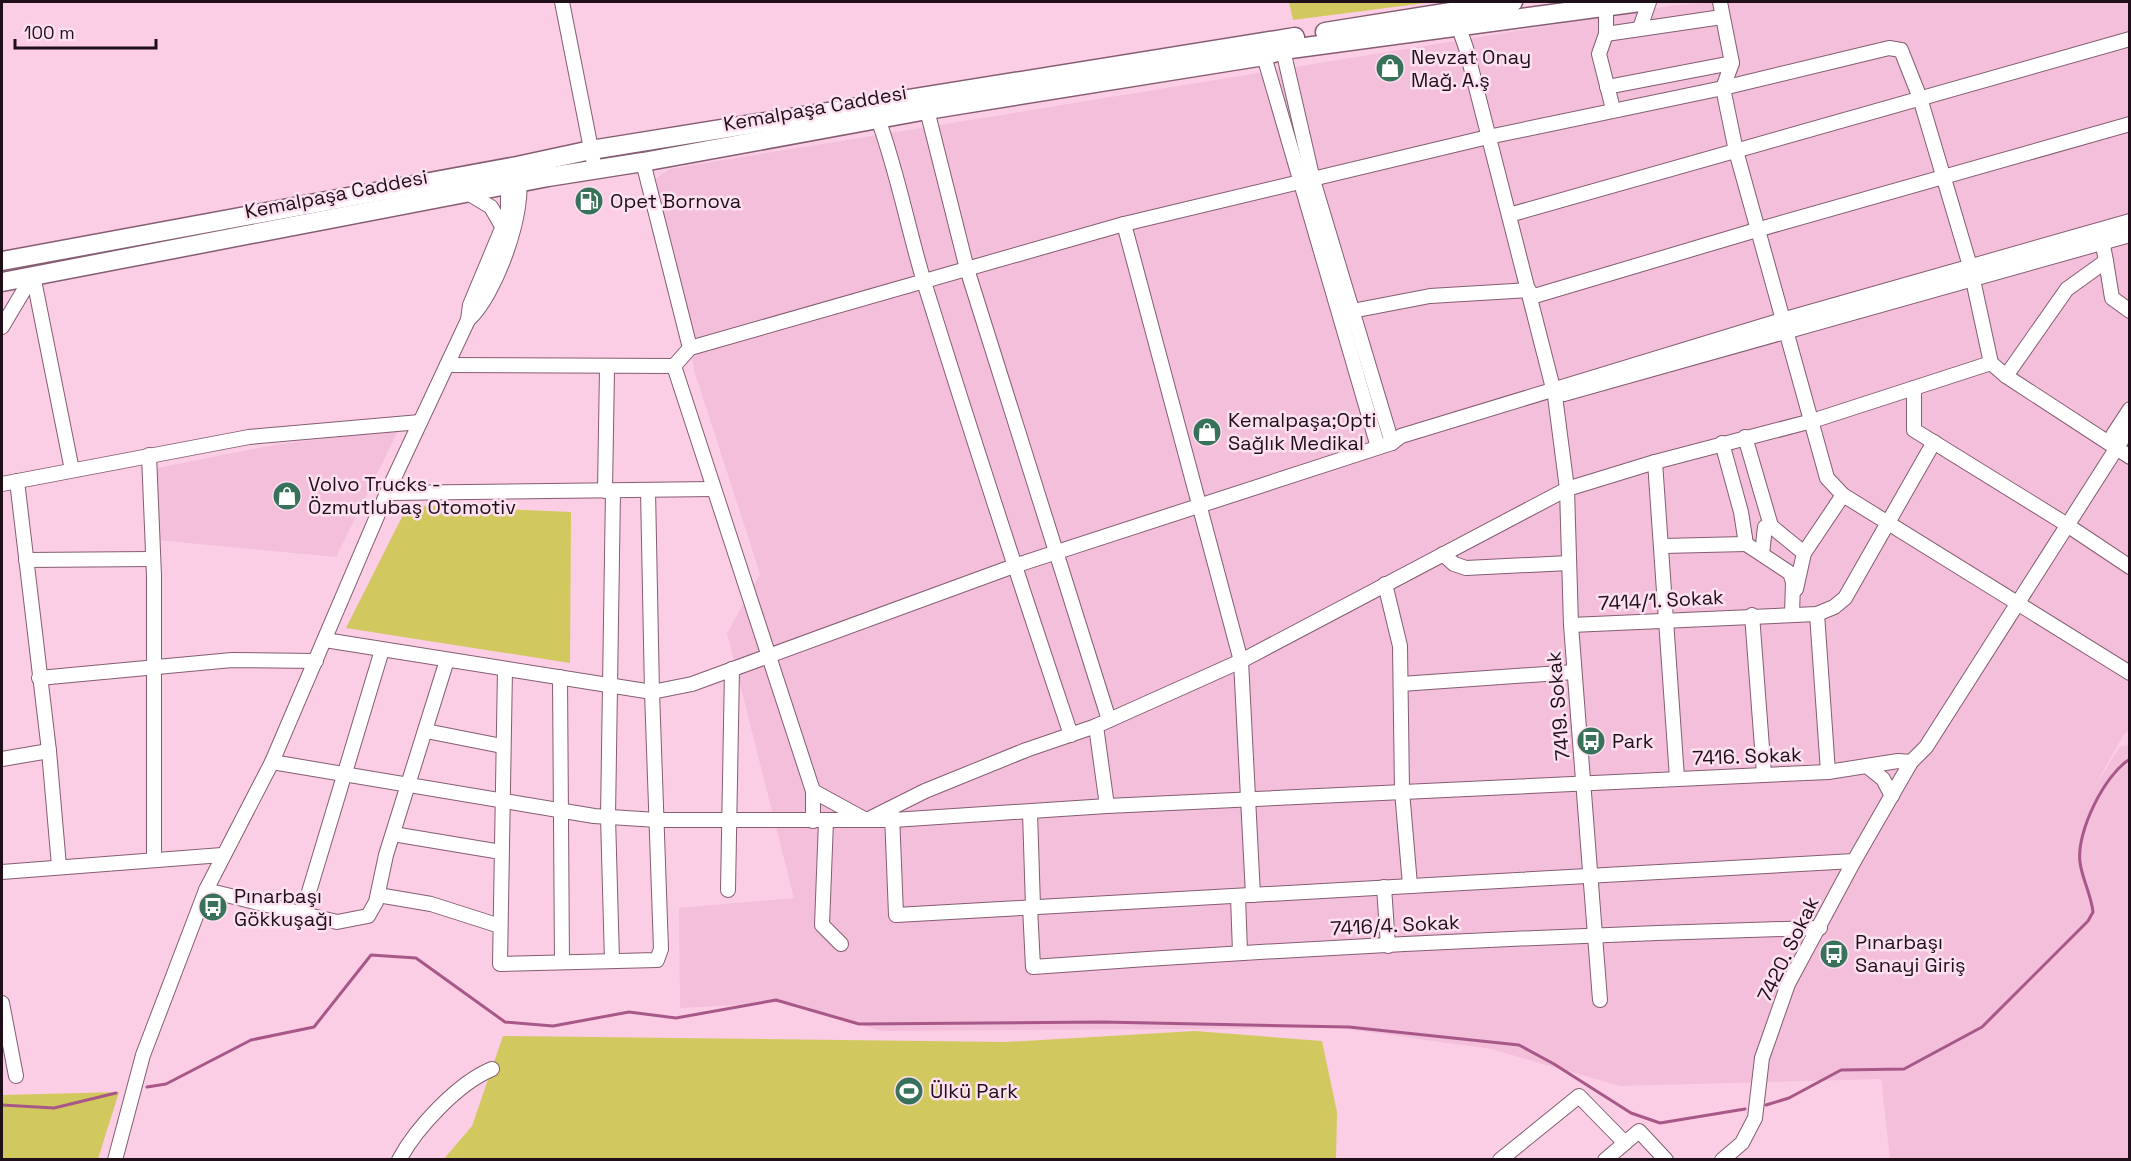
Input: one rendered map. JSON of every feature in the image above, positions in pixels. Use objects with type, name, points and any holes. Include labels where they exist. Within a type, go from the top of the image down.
[{"type":"main road","name":"Kemalpaşa Caddesi","points":[[2,282],[466,192],[591,150],[1513,2]]},
{"type":"main road","name":"Kemalpaşa Caddesi","points":[[2,261],[513,176],[595,169],[643,162],[927,110],[1264,56],[1283,50],[1640,2]]},
{"type":"street","points":[[562,2],[595,169]]},
{"type":"street","points":[[1640,28],[1649,2]]},
{"type":"street","points":[[1720,2],[1732,63],[1723,88],[1736,151],[1760,229],[1827,478],[1844,495],[1889,524],[2016,600],[2130,673]]},
{"type":"street","points":[[1606,8],[1606,34],[1599,54],[1613,110]]},
{"type":"street","points":[[1606,34],[1722,17]]},
{"type":"street","name":"7419. Sokak","points":[[1458,25],[1466,48],[1554,392],[1567,489],[1574,672],[1600,1000]]},
{"type":"street","points":[[1509,215],[2130,39]]},
{"type":"street","points":[[447,365],[607,368],[674,366],[690,348],[1124,225],[1488,137],[1723,88],[1889,48],[1901,51],[1920,98],[1971,273],[1991,363],[2006,376],[2130,457]]},
{"type":"street","points":[[1283,50],[1307,181],[1378,447]]},
{"type":"street","points":[[1264,56],[1352,311],[1393,443]]},
{"type":"street","points":[[1607,87],[1732,63]]},
{"type":"street","points":[[927,110],[967,269],[1110,720]]},
{"type":"street","points":[[878,119],[890,152],[924,281],[1014,566],[1071,735]]},
{"type":"street","points":[[1352,311],[1430,296],[1530,293],[2130,124]]},
{"type":"street","points":[[643,162],[690,348]]},
{"type":"street","points":[[115,1160],[143,1055],[206,890],[222,855],[272,762],[387,493],[468,320],[470,305],[508,214],[513,176]]},
{"type":"street","points":[[468,320],[480,310],[513,236],[518,215],[513,176]]},
{"type":"street","points":[[466,192],[491,207],[503,228]]},
{"type":"street","points":[[325,640],[652,692],[692,684],[1014,566],[1393,443],[1401,436],[2101,236],[2130,221]]},
{"type":"street","points":[[1124,225],[1241,661],[1246,799],[1253,896]]},
{"type":"street","points":[[2101,236],[2130,235]]},
{"type":"street","points":[[2101,236],[2112,298],[2130,311]]},
{"type":"street","points":[[2006,376],[2067,289],[2106,261]]},
{"type":"street","points":[[2,327],[33,275]]},
{"type":"street","points":[[33,275],[72,470]]},
{"type":"street","points":[[813,791],[866,820],[892,806],[1026,750],[1096,726],[1241,661],[1567,489],[1722,443],[1812,422],[1991,363]]},
{"type":"street","points":[[674,366],[813,791],[820,821],[822,925],[841,944]]},
{"type":"street","points":[[607,368],[608,817],[612,961]]},
{"type":"street","points":[[1914,388],[1914,430],[2064,523],[2130,567]]},
{"type":"street","points":[[2112,445],[2130,409]]},
{"type":"street","points":[[2,484],[249,436],[420,422]]},
{"type":"street","points":[[2112,445],[2130,427]]},
{"type":"street","points":[[1745,437],[1768,527],[1762,554]]},
{"type":"street","points":[[1828,772],[1817,614],[1834,607],[1845,598],[1934,442]]},
{"type":"street","points":[[1722,443],[1746,544]]},
{"type":"street","name":"7420. Sokak","points":[[1722,1160],[1742,1143],[1755,1118],[1762,1058],[1788,984],[1854,861],[1912,762],[1926,747],[2112,445]]},
{"type":"street","points":[[149,455],[153,559],[154,859]]},
{"type":"street","points":[[1655,462],[1663,546],[1677,778]]},
{"type":"street","points":[[17,480],[49,751],[59,866]]},
{"type":"street","points":[[387,493],[714,489]]},
{"type":"street","points":[[505,669],[500,964],[657,960],[659,955],[657,820],[648,490]]},
{"type":"street","points":[[1792,614],[1803,553],[1844,495]]},
{"type":"street","points":[[1744,529],[1768,527],[1803,553]]},
{"type":"street","points":[[1663,546],[1746,544],[1790,573],[1793,582],[1792,614]]},
{"type":"street","points":[[1443,554],[1454,564],[1466,568],[1569,563]]},
{"type":"street","points":[[26,561],[153,559]]},
{"type":"street","points":[[1385,584],[1400,646],[1402,791],[1410,885]]},
{"type":"street","name":"7414/1. Sokak","points":[[1571,625],[1752,615],[1817,614]]},
{"type":"street","points":[[1752,615],[1764,774]]},
{"type":"street","points":[[302,915],[381,650]]},
{"type":"street","points":[[39,678],[232,660],[316,662]]},
{"type":"street","points":[[206,890],[337,922],[368,916],[378,895],[393,834],[447,660]]},
{"type":"street","points":[[728,890],[732,669]]},
{"type":"street","points":[[1401,684],[1574,672]]},
{"type":"street","points":[[560,677],[559,811],[562,962]]},
{"type":"street","points":[[1096,726],[1107,806]]},
{"type":"street","points":[[426,731],[502,746]]},
{"type":"street","points":[[2,759],[49,751]]},
{"type":"street","name":"7416. Sokak","points":[[272,762],[410,783],[559,811],[608,817],[657,820],[820,821],[893,820],[1107,806],[1828,772],[1898,761],[1912,762]]},
{"type":"street","points":[[1867,765],[1883,779],[1892,796]]},
{"type":"street","points":[[892,806],[896,915],[1854,861]]},
{"type":"street","points":[[1030,812],[1032,907]]},
{"type":"street","points":[[393,834],[501,852]]},
{"type":"street","points":[[2,872],[222,855]]},
{"type":"street","points":[[1384,887],[1388,946]]},
{"type":"street","points":[[378,895],[431,904],[500,926]]},
{"type":"street","points":[[1238,897],[1240,952]]},
{"type":"street","name":"7416/4. Sokak","points":[[1032,907],[1033,967],[1240,952],[1595,934],[1820,928]]},
{"type":"street","points":[[2,1003],[16,1076]]},
{"type":"street","points":[[399,1160],[455,1091],[473,1077],[492,1069]]},
{"type":"street","points":[[1500,1160],[1579,1096],[1625,1143]]},
{"type":"street","points":[[1605,1160],[1639,1131],[1666,1160]]},
{"type":"shaded area","points":[[1289,2],[1433,2],[1293,20]]},
{"type":"shaded area","points":[[1717,2],[2129,2],[2130,729],[2124,734],[2093,789],[2120,747],[2129,744],[2129,1159],[1890,1159],[1881,1079],[1620,1086],[1491,1049],[1340,1028],[881,1031],[791,1002],[680,1008],[679,908],[794,898],[727,633],[760,574],[695,373],[656,179],[669,169],[1676,5]]},
{"type":"shaded area","points":[[399,429],[336,557],[157,540],[157,468],[274,445]]},
{"type":"shaded area","points":[[408,505],[571,512],[570,663],[346,628]]},
{"type":"shaded area","name":"Ülkü Park","points":[[1195,1031],[1322,1041],[1337,1112],[1336,1159],[443,1160],[472,1126],[503,1036],[1006,1042]]},
{"type":"shaded area","points":[[119,1092],[98,1159],[2,1159],[2,1095]]},
{"type":"waterway","points":[[1766,1105],[1789,1098],[1841,1070],[1904,1069],[1982,1027],[2088,921],[2093,912],[2080,862],[2083,835],[2087,820],[2102,790],[2111,777],[2130,759]]},
{"type":"waterway","points":[[147,1087],[166,1084],[251,1040],[314,1027],[371,955],[416,958],[505,1022],[553,1026],[629,1012],[676,1018],[776,1000],[859,1024],[1102,1022],[1349,1027],[1519,1045],[1554,1064],[1631,1113],[1660,1123],[1745,1109]]},
{"type":"waterway","points":[[2,1105],[54,1108],[116,1093]]},
{"type":"place","name":"Nevzat Onay Mağ. A.ş","points":[[1390,68]]},
{"type":"place","name":"Opet Bornova","points":[[589,201]]},
{"type":"place","name":"Kemalpaşa;Opti Sağlık Medikal","points":[[1207,432]]},
{"type":"place","name":"Volvo Trucks - Özmutlubaş Otomotiv","points":[[287,496]]},
{"type":"place","name":"Park","points":[[1591,741]]},
{"type":"place","name":"Pınarbaşı Gökkuşağı","points":[[213,907]]},
{"type":"place","name":"Pınarbaşı Sanayi Giriş","points":[[1834,954]]},
{"type":"place","name":"Ülkü Park","points":[[909,1091]]}]
